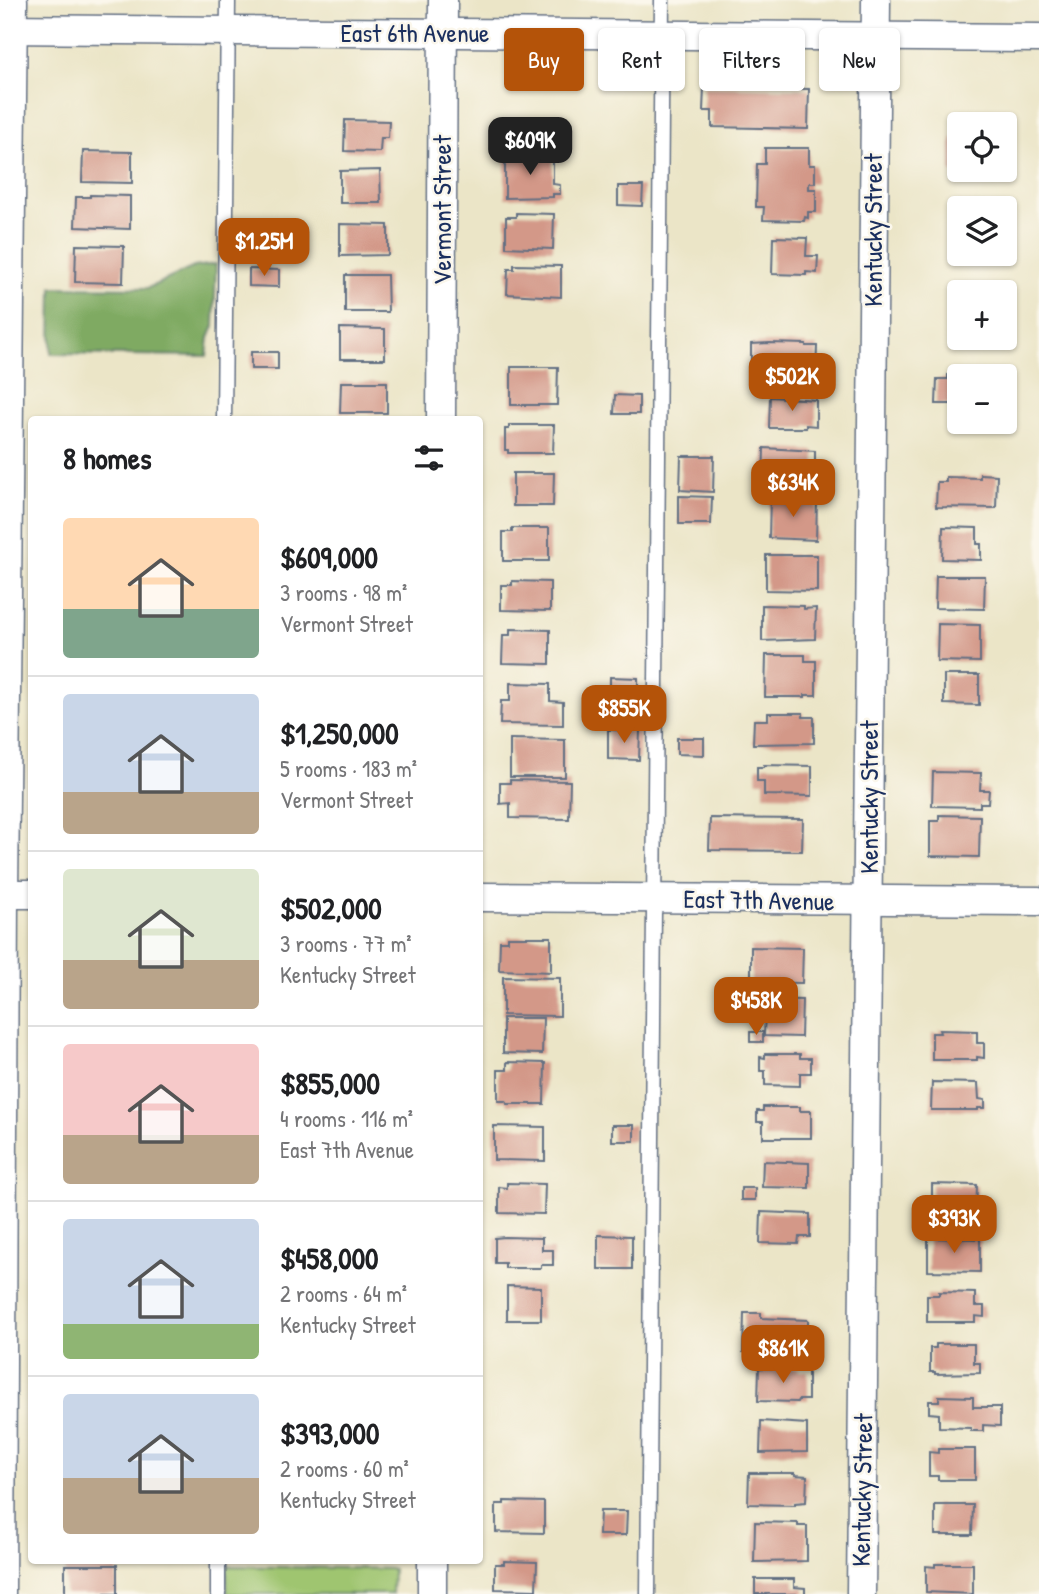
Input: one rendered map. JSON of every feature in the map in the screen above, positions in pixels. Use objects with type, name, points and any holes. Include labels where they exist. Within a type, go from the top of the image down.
[{"type":"street","points":[[1,1594],[12,894],[6,29],[13,0]]},
{"type":"street","name":"Vermont Street","points":[[441,416],[443,0]]},
{"type":"street","name":"Kentucky Street","points":[[875,28],[876,0]]},
{"type":"street","name":"East 6th Avenue","points":[[6,29],[598,34]]},
{"type":"street","name":"East 6th Avenue","points":[[685,35],[819,36]]},
{"type":"street","name":"East 6th Avenue","points":[[900,37],[1039,38]]},
{"type":"street","name":"Kentucky Street","points":[[861,1594],[875,91]]},
{"type":"street","name":"East 7th Avenue","points":[[483,897],[1039,901]]},
{"type":"street","points":[[432,1564],[432,1594]]},
{"type":"lane","points":[[224,416],[228,0]]},
{"type":"lane","points":[[662,0],[662,28]]},
{"type":"lane","points":[[648,1594],[661,91]]},
{"type":"lane","points":[[218,1564],[218,1594]]},
{"type":"green space","points":[[216,264],[214,326],[209,338],[207,356],[51,354],[52,287],[148,288],[194,267]]},
{"type":"green space","points":[[227,1566],[393,1569],[392,1594],[227,1594]]},
{"type":"building","points":[[809,89],[808,129],[712,127],[712,111],[703,111],[704,91]]},
{"type":"building","points":[[345,120],[389,121],[388,138],[381,138],[380,152],[344,151]]},
{"type":"building","points":[[765,148],[809,148],[809,165],[815,165],[815,183],[809,183],[809,189],[816,189],[816,212],[808,212],[808,218],[805,217],[804,221],[763,220],[764,207],[756,207],[757,164],[765,164]]},
{"type":"building","points":[[83,151],[132,152],[132,183],[82,182]]},
{"type":"building","points":[[553,156],[553,184],[560,185],[560,194],[553,194],[553,197],[505,198],[505,157]]},
{"type":"building","points":[[380,170],[381,203],[340,203],[340,171]]},
{"type":"building","points":[[618,186],[643,186],[642,206],[618,205]]},
{"type":"building","points":[[130,196],[130,229],[75,227],[76,197]]},
{"type":"building","points":[[516,213],[554,214],[553,249],[506,247],[506,217],[516,217]]},
{"type":"building","points":[[340,224],[388,225],[388,255],[340,256]]},
{"type":"building","points":[[773,237],[807,238],[806,256],[818,256],[817,273],[772,274]]},
{"type":"building","points":[[76,245],[124,246],[123,283],[75,282]]},
{"type":"building","points":[[514,265],[561,266],[561,297],[507,294],[508,269],[514,269]]},
{"type":"building","points":[[249,269],[279,270],[279,287],[249,286]]},
{"type":"building","points":[[345,275],[387,275],[388,312],[345,312]]},
{"type":"building","points":[[340,328],[385,329],[385,359],[340,359]]},
{"type":"building","points":[[751,344],[817,346],[816,374],[774,375],[774,382],[751,382]]},
{"type":"building","points":[[251,352],[278,352],[278,369],[251,369]]},
{"type":"building","points":[[511,367],[558,367],[557,405],[511,405]]},
{"type":"building","points":[[937,379],[947,379],[947,404],[936,404]]},
{"type":"building","points":[[341,382],[387,382],[387,413],[340,413]]},
{"type":"building","points":[[615,395],[639,396],[639,414],[614,414]]},
{"type":"building","points":[[770,397],[816,400],[816,426],[769,428]]},
{"type":"building","points":[[509,425],[554,425],[553,453],[508,453],[508,450],[505,450],[505,429],[509,429]]},
{"type":"building","points":[[764,448],[815,451],[815,482],[763,481]]},
{"type":"building","points":[[681,456],[714,456],[713,492],[680,490]]},
{"type":"building","points":[[513,473],[554,473],[553,506],[513,506]]},
{"type":"building","points":[[980,474],[997,475],[996,508],[936,507],[937,482],[946,482],[946,477],[980,478]]},
{"type":"building","points":[[679,496],[712,497],[711,524],[679,524]]},
{"type":"building","points":[[770,499],[817,500],[816,540],[769,538]]},
{"type":"building","points":[[943,527],[977,528],[981,560],[942,559]]},
{"type":"building","points":[[512,528],[549,528],[549,561],[503,561],[503,532],[512,532]]},
{"type":"building","points":[[766,555],[817,555],[817,591],[766,590]]},
{"type":"building","points":[[936,576],[985,576],[984,609],[935,608]]},
{"type":"building","points":[[512,581],[550,582],[550,611],[501,610],[501,585],[512,585]]},
{"type":"building","points":[[762,605],[816,608],[815,639],[762,641]]},
{"type":"building","points":[[938,624],[980,625],[980,662],[937,661]]},
{"type":"building","points":[[510,629],[550,630],[550,664],[502,663],[503,635],[510,635]]},
{"type":"building","points":[[766,655],[805,655],[805,661],[816,661],[816,695],[765,697]]},
{"type":"building","points":[[944,675],[979,675],[979,705],[944,704]]},
{"type":"building","points":[[610,677],[638,678],[638,698],[610,697]]},
{"type":"building","points":[[510,683],[550,684],[550,701],[563,702],[563,725],[500,724],[501,701],[510,701]]},
{"type":"building","points":[[768,713],[803,713],[803,717],[814,717],[814,743],[753,744],[754,720],[768,720]]},
{"type":"building","points":[[608,730],[640,730],[639,760],[608,759]]},
{"type":"building","points":[[677,738],[704,738],[704,755],[677,754]]},
{"type":"building","points":[[510,739],[565,740],[565,777],[510,777]]},
{"type":"building","points":[[812,766],[812,796],[764,795],[764,781],[757,781],[757,767]]},
{"type":"building","points":[[933,772],[981,773],[980,790],[989,790],[988,803],[980,803],[980,807],[932,806]]},
{"type":"building","points":[[510,780],[570,781],[569,819],[510,818],[510,803],[500,804],[500,783],[510,783]]},
{"type":"building","points":[[939,815],[980,816],[979,857],[930,856],[930,821],[939,821]]},
{"type":"building","points":[[710,818],[803,819],[802,851],[709,850]]},
{"type":"building","points":[[508,937],[551,937],[551,972],[499,970],[500,941],[508,941]]},
{"type":"building","points":[[751,947],[803,948],[802,983],[751,982]]},
{"type":"building","points":[[503,977],[560,978],[560,1016],[503,1015]]},
{"type":"building","points":[[765,999],[802,1000],[801,1037],[764,1036],[765,1014],[760,1014],[760,1004],[765,1004]]},
{"type":"building","points":[[503,1018],[543,1018],[542,1054],[503,1053]]},
{"type":"building","points":[[939,1030],[977,1031],[977,1043],[984,1043],[984,1058],[932,1060],[932,1033],[940,1033]]},
{"type":"building","points":[[750,1032],[763,1032],[763,1042],[750,1042]]},
{"type":"building","points":[[765,1054],[800,1054],[800,1058],[811,1058],[811,1073],[800,1073],[800,1086],[765,1085],[765,1071],[760,1071],[760,1057],[765,1058]]},
{"type":"building","points":[[507,1062],[545,1063],[544,1104],[507,1104],[506,1101],[498,1101],[498,1070],[507,1070]]},
{"type":"building","points":[[932,1082],[978,1083],[979,1099],[985,1100],[985,1108],[931,1110]]},
{"type":"building","points":[[763,1107],[800,1107],[800,1111],[811,1111],[811,1138],[763,1138],[763,1122],[757,1122],[757,1111],[763,1111]]},
{"type":"building","points":[[612,1125],[634,1125],[634,1141],[612,1141]]},
{"type":"building","points":[[494,1126],[545,1127],[545,1161],[494,1160]]},
{"type":"building","points":[[763,1161],[809,1163],[809,1188],[762,1187]]},
{"type":"building","points":[[507,1183],[545,1184],[544,1214],[499,1213],[499,1187],[507,1188]]},
{"type":"building","points":[[932,1184],[977,1185],[976,1218],[932,1217]]},
{"type":"building","points":[[741,1188],[755,1188],[755,1200],[741,1200]]},
{"type":"building","points":[[761,1212],[810,1214],[810,1237],[799,1237],[798,1244],[760,1243]]},
{"type":"building","points":[[598,1235],[632,1236],[632,1269],[598,1269]]},
{"type":"building","points":[[495,1238],[542,1238],[542,1250],[553,1250],[553,1265],[541,1265],[541,1268],[505,1268],[505,1263],[495,1263]]},
{"type":"building","points":[[928,1238],[980,1239],[980,1272],[928,1271]]},
{"type":"building","points":[[507,1286],[541,1287],[541,1320],[507,1320]]},
{"type":"building","points":[[939,1292],[975,1293],[975,1306],[984,1306],[984,1317],[975,1316],[975,1322],[927,1322],[927,1295],[939,1295]]},
{"type":"building","points":[[744,1313],[761,1313],[761,1318],[808,1320],[808,1345],[797,1345],[797,1348],[761,1347],[761,1353],[743,1352]]},
{"type":"building","points":[[936,1344],[974,1344],[974,1363],[980,1363],[980,1373],[930,1372],[930,1348],[936,1348]]},
{"type":"building","points":[[759,1368],[808,1371],[808,1400],[758,1401]]},
{"type":"building","points":[[939,1396],[973,1397],[973,1407],[1000,1407],[1000,1426],[983,1425],[983,1431],[939,1427],[939,1414],[929,1413],[929,1401],[939,1401]]},
{"type":"building","points":[[761,1421],[807,1424],[807,1452],[760,1453]]},
{"type":"building","points":[[938,1449],[975,1449],[975,1480],[938,1480],[938,1476],[929,1476],[929,1452],[938,1453]]},
{"type":"building","points":[[749,1473],[795,1473],[807,1476],[806,1502],[795,1505],[748,1504]]},
{"type":"building","points":[[504,1501],[544,1502],[544,1533],[496,1532],[496,1504],[504,1504]]},
{"type":"building","points":[[935,1505],[973,1505],[972,1535],[935,1535]]},
{"type":"building","points":[[600,1511],[627,1511],[626,1535],[599,1535]]},
{"type":"building","points":[[755,1522],[798,1523],[798,1526],[807,1526],[807,1561],[754,1562]]},
{"type":"building","points":[[504,1561],[537,1562],[536,1590],[495,1589],[495,1564],[504,1564]]},
{"type":"building","points":[[935,1564],[973,1564],[973,1594],[926,1592],[926,1566],[935,1567]]},
{"type":"building","points":[[65,1565],[117,1565],[117,1594],[65,1594]]},
{"type":"building","points":[[755,1579],[794,1579],[794,1587],[805,1588],[805,1594],[755,1594]]}]
